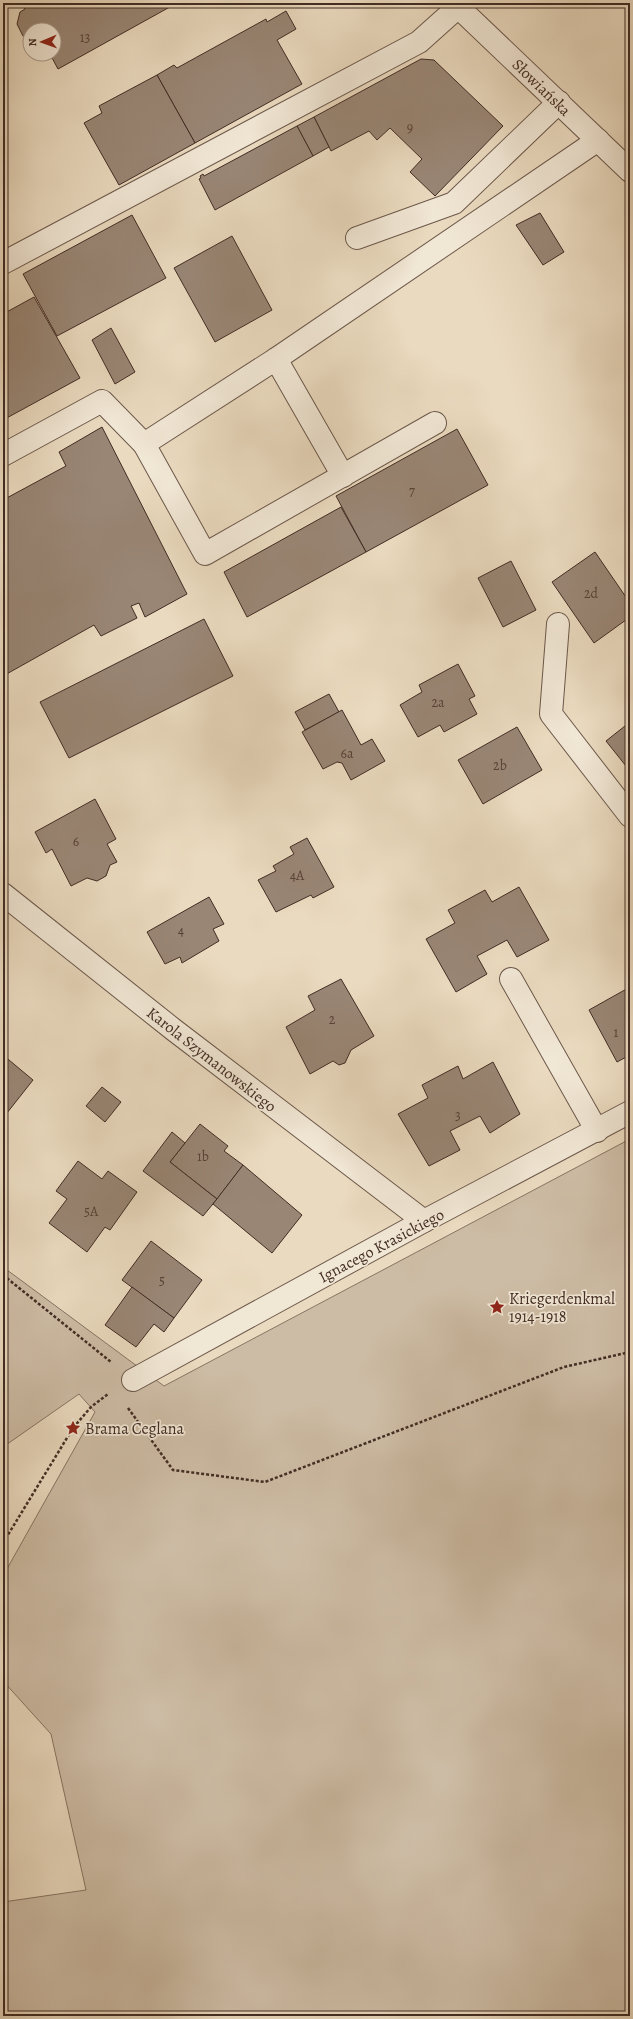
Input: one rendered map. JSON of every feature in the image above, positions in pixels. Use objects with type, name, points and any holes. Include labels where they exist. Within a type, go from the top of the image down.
[{"type":"street","name":"Słowiańska","points":[[456,5],[630,171]]},
{"type":"street","points":[[3,263],[419,42],[456,5]]},
{"type":"street","points":[[357,238],[454,203],[559,102]]},
{"type":"street","points":[[144,444],[276,359],[598,140]]},
{"type":"street","points":[[276,359],[343,476]]},
{"type":"street","points":[[3,455],[102,401],[144,444],[205,554],[435,423]]},
{"type":"street","points":[[558,624],[551,714],[630,816]]},
{"type":"street","name":"Karola Szymanowskiego","points":[[3,894],[174,1030],[424,1221]]},
{"type":"street","points":[[511,979],[597,1131]]},
{"type":"street","name":"Ignacego Krasickiego","points":[[133,1380],[424,1221],[597,1131],[630,1112]]},
{"type":"path","points":[[3,1275],[133,1380],[114,1389],[91,1407],[73,1428],[3,1543]]},
{"type":"path","points":[[114,1389],[173,1470],[264,1482],[564,1367],[630,1352]]},
{"type":"shaded area","points":[[630,1139],[630,2016],[3,2016],[3,1902],[86,1890],[51,1734],[3,1681],[3,1576],[95,1412],[79,1394],[3,1447],[3,1267],[164,1386]]},
{"type":"building","points":[[22,3],[177,3],[58,69],[54,62],[62,62],[62,22],[22,22],[22,34],[17,24],[20,12],[25,9]]},
{"type":"building","points":[[286,11],[296,29],[277,40],[302,84],[195,143],[157,75],[174,65],[177,68],[266,19],[267,22]]},
{"type":"building","points":[[421,59],[434,60],[503,126],[435,196],[410,172],[422,159],[390,128],[377,140],[369,131],[331,151],[314,117]]},
{"type":"building","points":[[157,75],[195,143],[119,185],[84,123],[102,113],[99,106]]},
{"type":"building","points":[[314,117],[329,147],[313,156],[297,126]]},
{"type":"building","points":[[297,126],[313,156],[215,210],[199,179],[201,178],[200,176],[203,174],[204,176]]},
{"type":"building","points":[[540,213],[564,252],[543,265],[516,225]]},
{"type":"building","points":[[132,215],[166,278],[57,336],[23,274]]},
{"type":"building","points":[[232,236],[272,310],[215,342],[174,268]]},
{"type":"building","points":[[34,297],[80,378],[3,420],[3,314]]},
{"type":"building","points":[[111,328],[135,372],[115,384],[92,340]]},
{"type":"building","points":[[102,427],[187,594],[145,617],[139,603],[131,606],[137,618],[101,636],[94,625],[3,676],[3,500],[66,466],[59,452]]},
{"type":"building","points":[[457,429],[488,485],[366,552],[336,496]]},
{"type":"building","points":[[341,507],[366,552],[247,617],[224,572]]},
{"type":"building","points":[[595,552],[630,603],[630,617],[594,643],[552,582]]},
{"type":"building","points":[[511,561],[536,610],[503,627],[478,578]]},
{"type":"building","points":[[204,619],[233,676],[69,758],[40,702]]},
{"type":"building","points":[[458,664],[475,696],[469,699],[477,714],[444,732],[440,725],[418,737],[400,705],[422,692],[419,685]]},
{"type":"building","points":[[329,694],[339,712],[305,730],[295,712]]},
{"type":"building","points":[[342,710],[361,745],[372,739],[385,761],[351,780],[342,763],[337,762],[323,769],[302,732]]},
{"type":"building","points":[[630,722],[630,771],[606,741]]},
{"type":"building","points":[[517,727],[542,770],[483,804],[458,760]]},
{"type":"building","points":[[95,799],[116,839],[107,844],[117,862],[110,865],[106,876],[97,881],[87,878],[71,886],[52,849],[46,853],[35,832]]},
{"type":"building","points":[[307,838],[334,887],[313,898],[311,895],[276,912],[258,880],[276,871],[273,866],[294,854],[290,847]]},
{"type":"building","points":[[519,887],[549,940],[517,957],[507,940],[477,956],[487,974],[456,992],[426,939],[455,923],[448,910],[485,890],[492,902]]},
{"type":"building","points":[[209,897],[224,924],[213,929],[219,941],[182,963],[180,957],[165,964],[147,932]]},
{"type":"building","points":[[341,979],[374,1036],[351,1050],[345,1063],[339,1065],[333,1061],[310,1074],[286,1027],[315,1010],[308,996]]},
{"type":"building","points":[[630,987],[630,1055],[617,1062],[589,1010]]},
{"type":"building","points":[[3,1055],[33,1080],[3,1118]]},
{"type":"building","points":[[493,1062],[520,1114],[490,1133],[480,1116],[450,1131],[460,1150],[429,1166],[398,1114],[428,1098],[422,1085],[458,1066],[463,1079]]},
{"type":"building","points":[[102,1087],[121,1102],[105,1122],[86,1106]]},
{"type":"building","points":[[200,1124],[228,1146],[224,1151],[243,1165],[217,1199],[170,1162]]},
{"type":"building","points":[[172,1132],[185,1143],[170,1162],[217,1199],[203,1216],[143,1171]]},
{"type":"building","points":[[78,1161],[102,1179],[108,1171],[137,1192],[110,1230],[105,1227],[87,1252],[49,1223],[67,1199],[56,1191]]},
{"type":"building","points":[[243,1165],[302,1215],[272,1253],[213,1204]]},
{"type":"building","points":[[151,1241],[202,1280],[174,1318],[122,1280]]},
{"type":"building","points":[[132,1287],[174,1318],[164,1332],[154,1324],[136,1347],[105,1325]]},
{"type":"place","name":"Kriegerdenkmal 1914-1918","points":[[497,1307]]},
{"type":"place","name":"Brama Ceglana","points":[[73,1428]]}]
